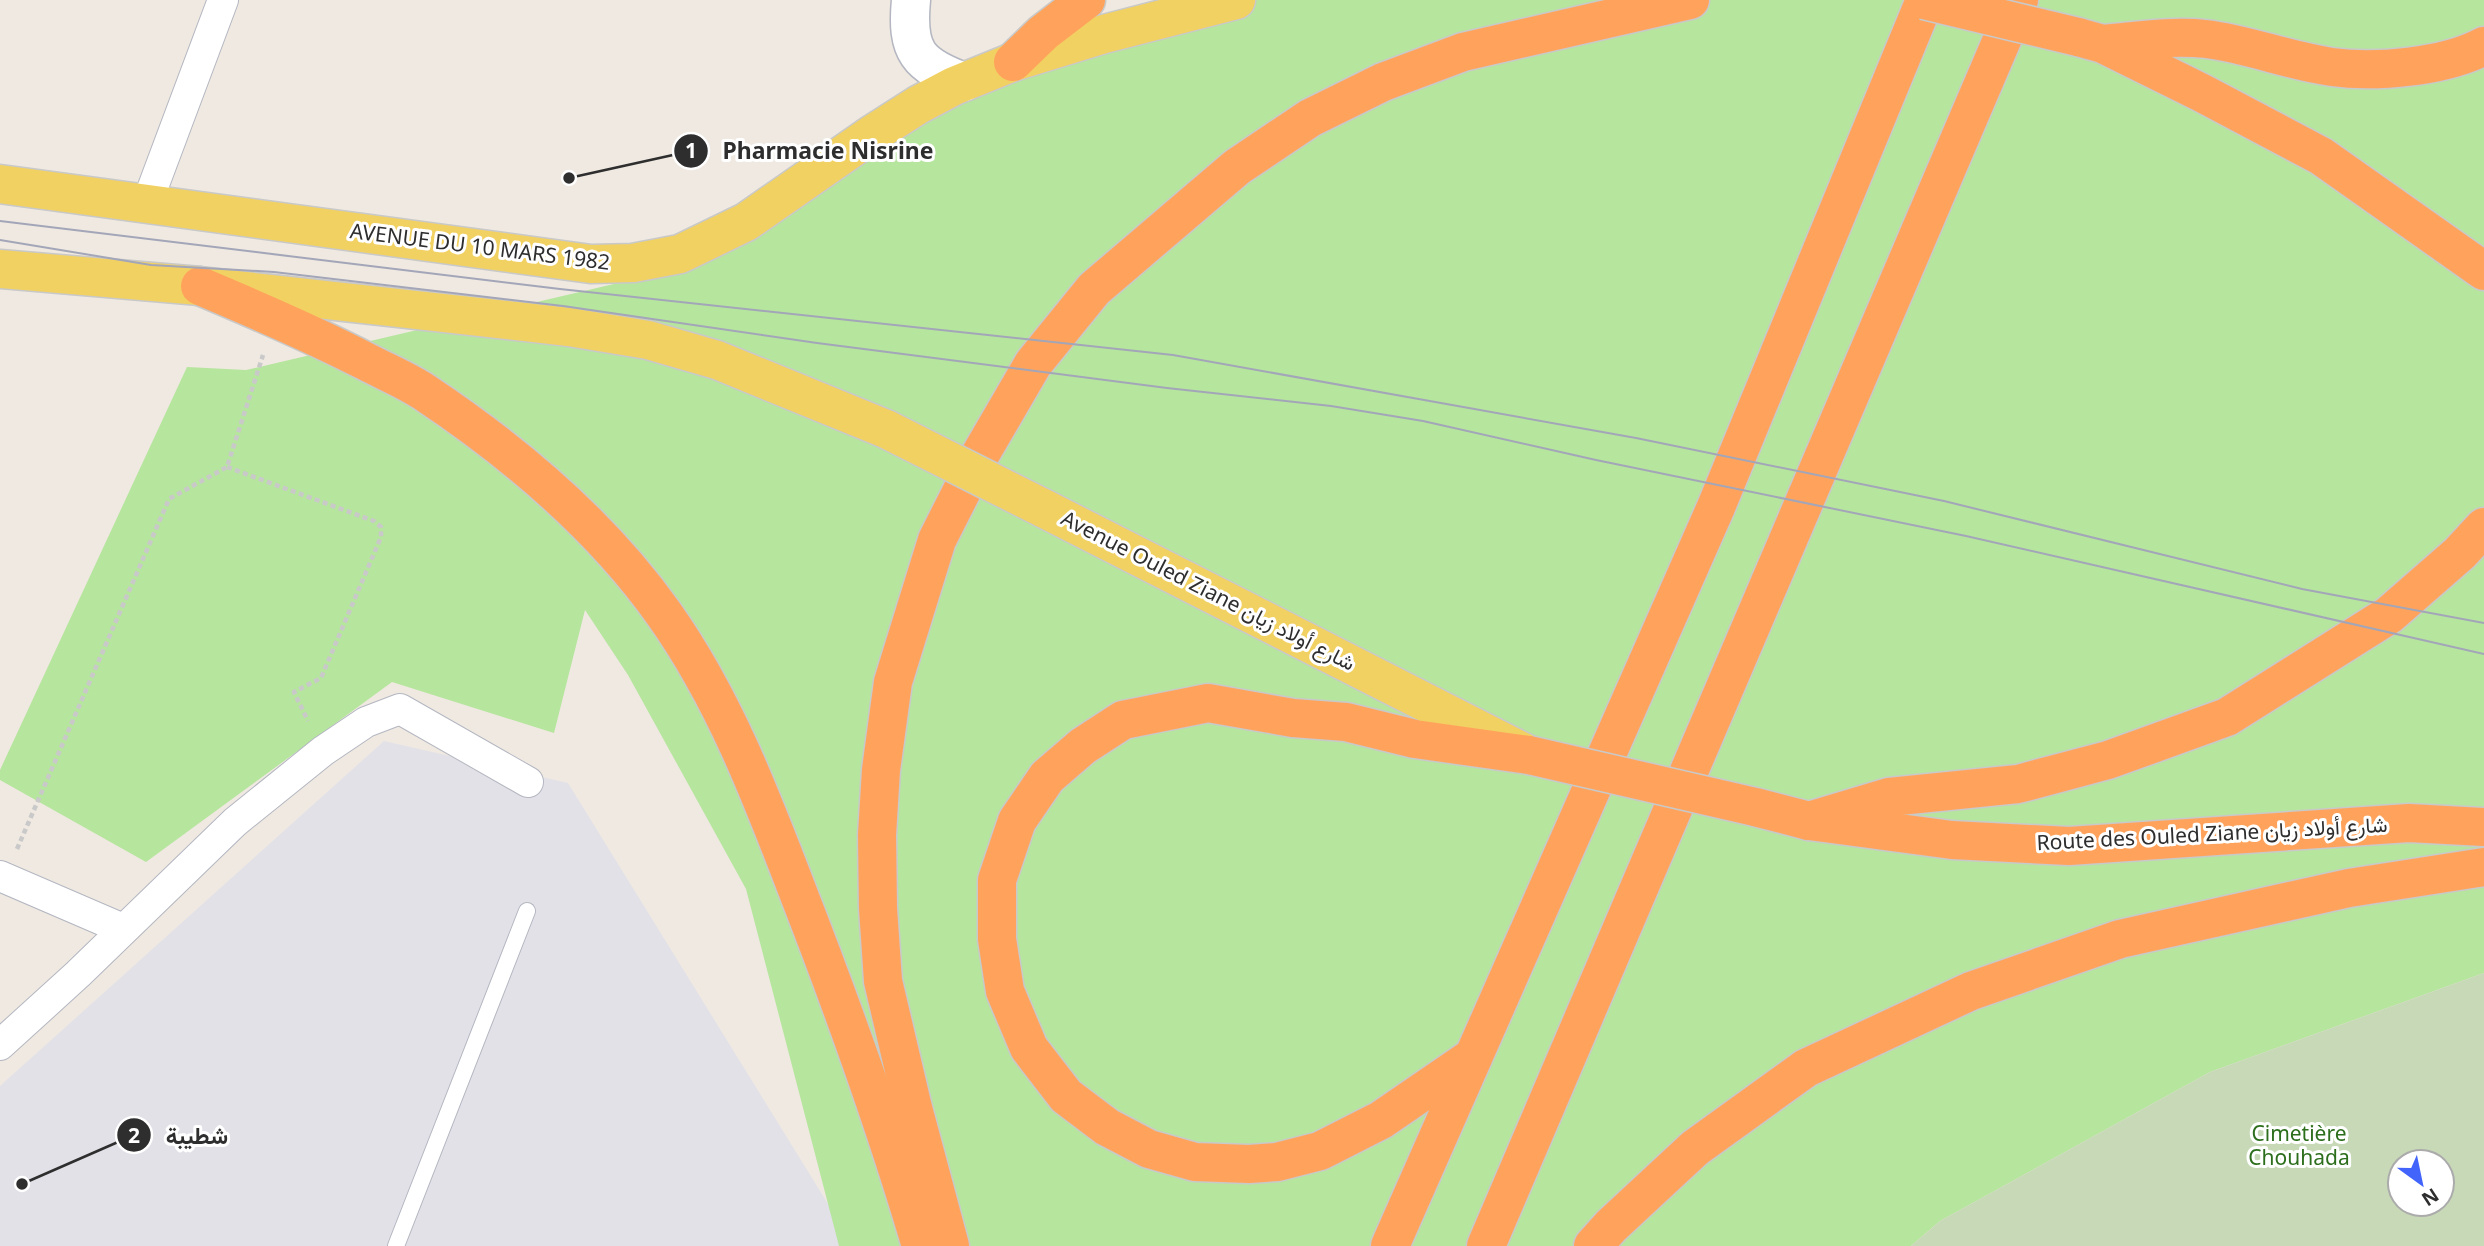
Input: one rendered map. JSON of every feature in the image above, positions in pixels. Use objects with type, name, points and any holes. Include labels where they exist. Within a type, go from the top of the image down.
[{"type":"highway","points":[[1013,62],[1043,33],[1086,0]]},
{"type":"highway","points":[[950,1246],[883,981],[877,835],[881,769],[893,682],[937,540],[980,455],[1033,364],[1094,289],[1237,167],[1310,118],[1383,82],[1463,52],[1690,0]]},
{"type":"highway","points":[[1391,1246],[1716,507],[1924,0],[2091,41],[2202,93],[2321,156],[2484,271]]},
{"type":"highway","points":[[1486,1246],[2020,0]]},
{"type":"highway","points":[[2091,41],[2205,39],[2333,67],[2368,69],[2436,62],[2484,46]]},
{"type":"highway","points":[[200,286],[320,338],[422,390],[519,462],[597,533],[664,614],[717,698],[766,808],[855,1041],[921,1246]]},
{"type":"highway","points":[[1809,821],[1889,797],[2018,784],[2108,760],[2227,717],[2389,615],[2460,553],[2484,527]]},
{"type":"highway","name":"Route des Ouled Ziane شارع أولاد زيان","points":[[1473,1057],[1381,1121],[1320,1151],[1277,1162],[1249,1164],[1195,1162],[1149,1149],[1107,1127],[1066,1096],[1029,1048],[1005,990],[997,940],[997,880],[1017,821],[1047,777],[1083,746],[1123,720],[1208,703],[1293,718],[1346,722],[1415,739],[1529,755],[1809,821],[1952,840],[2069,846],[2409,823],[2484,827]]},
{"type":"highway","points":[[1593,1246],[1695,1148],[1806,1068],[1971,991],[2120,939],[2349,888],[2484,867]]},
{"type":"main road","name":"AVENUE DU 10 MARS 1982","points":[[0,184],[591,264],[633,263],[680,254],[746,222],[871,135],[918,105],[964,82],[1013,62],[1104,34],[1236,0]]},
{"type":"main road","points":[[0,269],[200,286]]},
{"type":"main road","name":"Avenue Ouled Ziane شارع أولاد زيان","points":[[200,286],[569,327],[648,340],[717,360],[886,429],[1529,755]]},
{"type":"street","points":[[147,203],[223,0]]},
{"type":"street","points":[[911,0],[909,17],[915,49],[923,62],[964,82]]},
{"type":"street","points":[[0,1045],[78,974],[235,822],[323,751],[366,722],[400,709],[528,782]]},
{"type":"street","points":[[2,877],[123,929]]},
{"type":"lane","points":[[396,1246],[527,911]]},
{"type":"path","points":[[2,877],[169,499],[227,467],[275,318]]},
{"type":"path","points":[[227,467],[374,521],[381,527],[381,537],[321,678],[295,692],[323,751]]},
{"type":"shaded area","points":[[384,741],[568,783],[854,1246],[0,1246],[0,1086]]},
{"type":"green space","points":[[1162,0],[2484,0],[2484,973],[2210,1072],[1940,1221],[1911,1246],[839,1246],[746,889],[628,675],[585,610],[554,733],[392,682],[146,862],[0,780],[0,770],[187,367],[246,370],[678,269],[910,131],[1049,53]]},
{"type":"green space","name":"Cimetière Chouhada","points":[[2484,973],[2484,1246],[1911,1246],[1940,1221],[2210,1072]]},
{"type":"tram line","points":[[0,221],[560,289],[1173,355],[1636,438],[1944,501],[2302,589],[2484,623]]},
{"type":"tram line","points":[[0,240],[151,265],[274,272],[563,306],[817,343],[1331,406],[1423,421],[1596,460],[1966,536],[2484,654]]},
{"type":"place","name":"Pharmacie Nisrine","points":[[569,178]]},
{"type":"place","name":"شطيبة","points":[[22,1184]]}]
